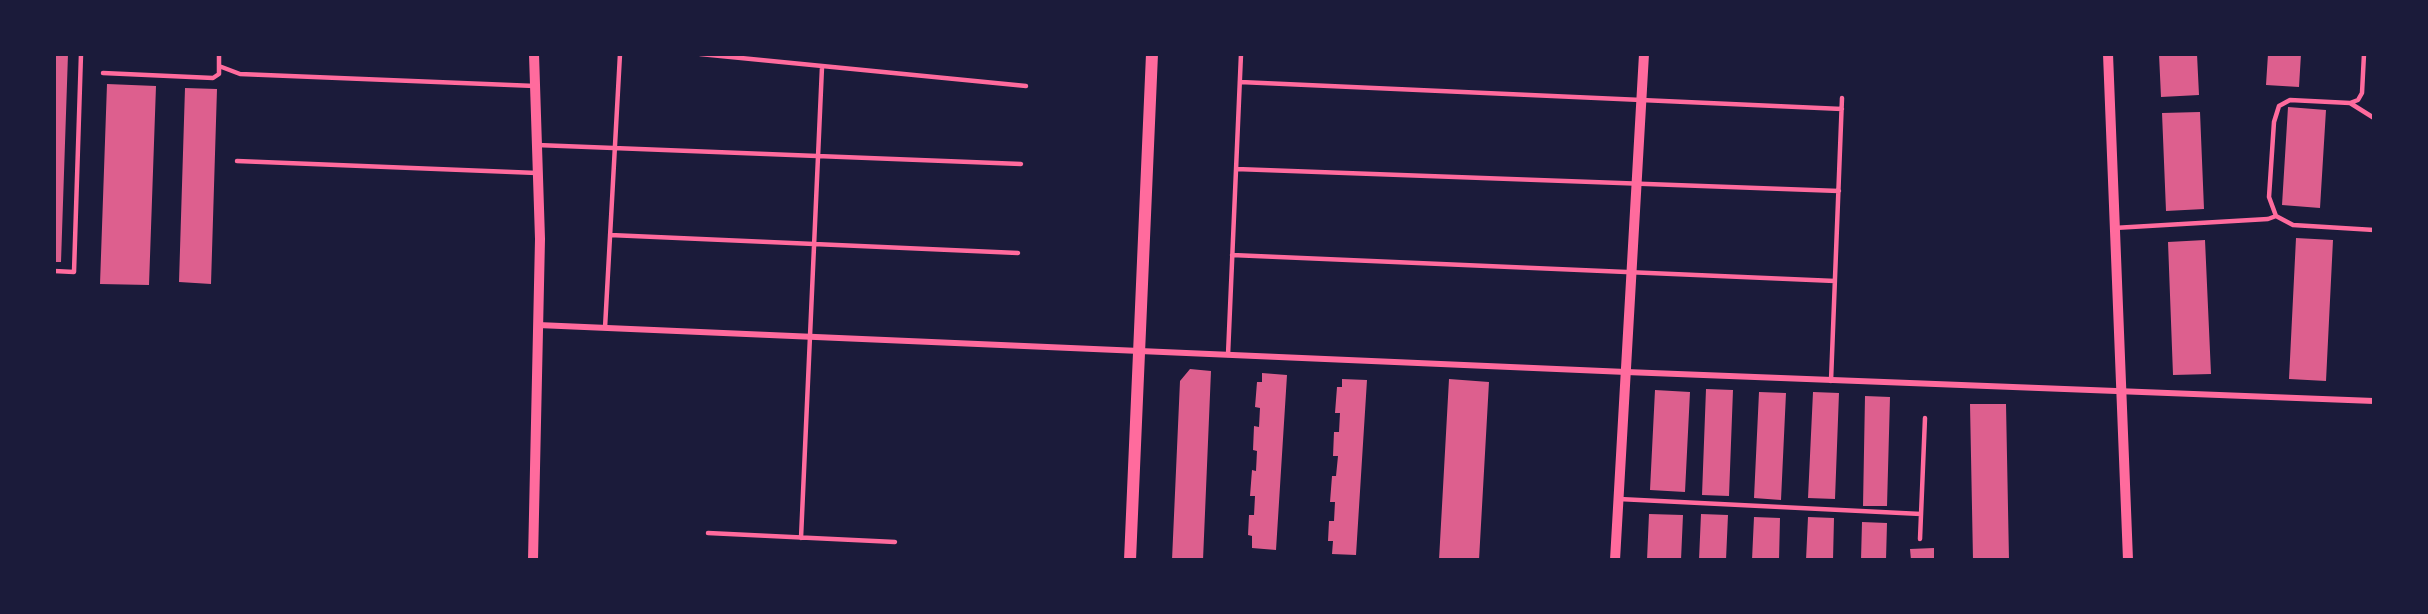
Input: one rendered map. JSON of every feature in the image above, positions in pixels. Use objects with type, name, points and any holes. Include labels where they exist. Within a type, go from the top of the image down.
[{"type":"main road","points":[[1130,560],[1152,54]]},
{"type":"street","points":[[533,560],[540,239],[534,54]]},
{"type":"street","points":[[1615,560],[1644,54]]},
{"type":"street","points":[[2108,54],[2128,560]]},
{"type":"street","points":[[538,325],[1831,381],[2374,401]]},
{"type":"lane","points":[[54,271],[74,272],[81,54]]},
{"type":"lane","points":[[104,73],[213,78],[219,74],[219,54]]},
{"type":"lane","points":[[605,328],[620,54]]},
{"type":"lane","points":[[700,54],[1026,86]]},
{"type":"lane","points":[[1228,356],[1241,54]]},
{"type":"lane","points":[[2364,54],[2362,93],[2358,100],[2350,103],[2290,99],[2279,106],[2274,122],[2269,197],[2276,216],[2293,225],[2374,230]]},
{"type":"lane","points":[[219,66],[240,74],[534,86]]},
{"type":"lane","points":[[801,538],[822,67]]},
{"type":"lane","points":[[1240,82],[1842,109]]},
{"type":"lane","points":[[1831,381],[1842,98]]},
{"type":"lane","points":[[2350,103],[2374,118]]},
{"type":"lane","points":[[537,145],[1021,164]]},
{"type":"lane","points":[[237,161],[538,172]]},
{"type":"lane","points":[[1236,169],[1839,191]]},
{"type":"lane","points":[[2114,228],[2248,221],[2276,216]]},
{"type":"lane","points":[[610,235],[1018,253]]},
{"type":"lane","points":[[1232,255],[1835,281]]},
{"type":"lane","points":[[1920,539],[1925,418]]},
{"type":"lane","points":[[1619,499],[1921,514]]},
{"type":"lane","points":[[708,533],[895,543]]},
{"type":"building","points":[[54,54],[68,54],[61,262],[54,262]]},
{"type":"building","points":[[2159,54],[2197,54],[2199,95],[2161,97]]},
{"type":"building","points":[[2268,54],[2301,54],[2299,87],[2266,85]]},
{"type":"building","points":[[107,84],[156,86],[149,285],[100,284]]},
{"type":"building","points":[[185,88],[217,89],[211,284],[179,282]]},
{"type":"building","points":[[2288,107],[2326,110],[2320,208],[2282,205]]},
{"type":"building","points":[[2200,112],[2204,209],[2166,211],[2162,113]]},
{"type":"building","points":[[2296,238],[2333,240],[2326,381],[2289,379]]},
{"type":"building","points":[[2205,240],[2211,374],[2173,375],[2168,242]]},
{"type":"building","points":[[1190,369],[1211,371],[1203,560],[1172,560],[1180,381]]},
{"type":"building","points":[[1262,373],[1287,375],[1276,550],[1252,548],[1252,536],[1248,535],[1249,515],[1254,515],[1255,496],[1250,496],[1252,470],[1256,471],[1257,451],[1253,450],[1254,426],[1259,427],[1260,408],[1255,407],[1257,382],[1262,382]]},
{"type":"building","points":[[1342,379],[1367,380],[1356,555],[1332,554],[1333,541],[1328,541],[1329,521],[1334,521],[1335,502],[1330,502],[1332,476],[1336,476],[1338,456],[1333,456],[1334,432],[1339,432],[1340,413],[1335,413],[1337,387],[1342,387]]},
{"type":"building","points":[[1449,379],[1489,382],[1479,560],[1439,560]]},
{"type":"building","points":[[1706,389],[1733,390],[1729,496],[1702,495]]},
{"type":"building","points":[[1655,390],[1690,392],[1685,492],[1650,490]]},
{"type":"building","points":[[1759,392],[1786,393],[1781,500],[1754,498]]},
{"type":"building","points":[[1813,392],[1839,393],[1835,499],[1808,498]]},
{"type":"building","points":[[1865,396],[1890,397],[1887,506],[1863,506]]},
{"type":"building","points":[[1970,404],[2006,404],[2009,560],[1973,560]]},
{"type":"building","points":[[1649,514],[1683,515],[1681,560],[1647,560]]},
{"type":"building","points":[[1701,514],[1728,515],[1726,560],[1699,560]]},
{"type":"building","points":[[1754,517],[1780,518],[1779,560],[1752,560]]},
{"type":"building","points":[[1808,517],[1834,518],[1833,560],[1806,560]]},
{"type":"building","points":[[1862,522],[1887,523],[1886,560],[1861,560]]},
{"type":"building","points":[[1934,548],[1934,560],[1911,560],[1910,549]]}]
